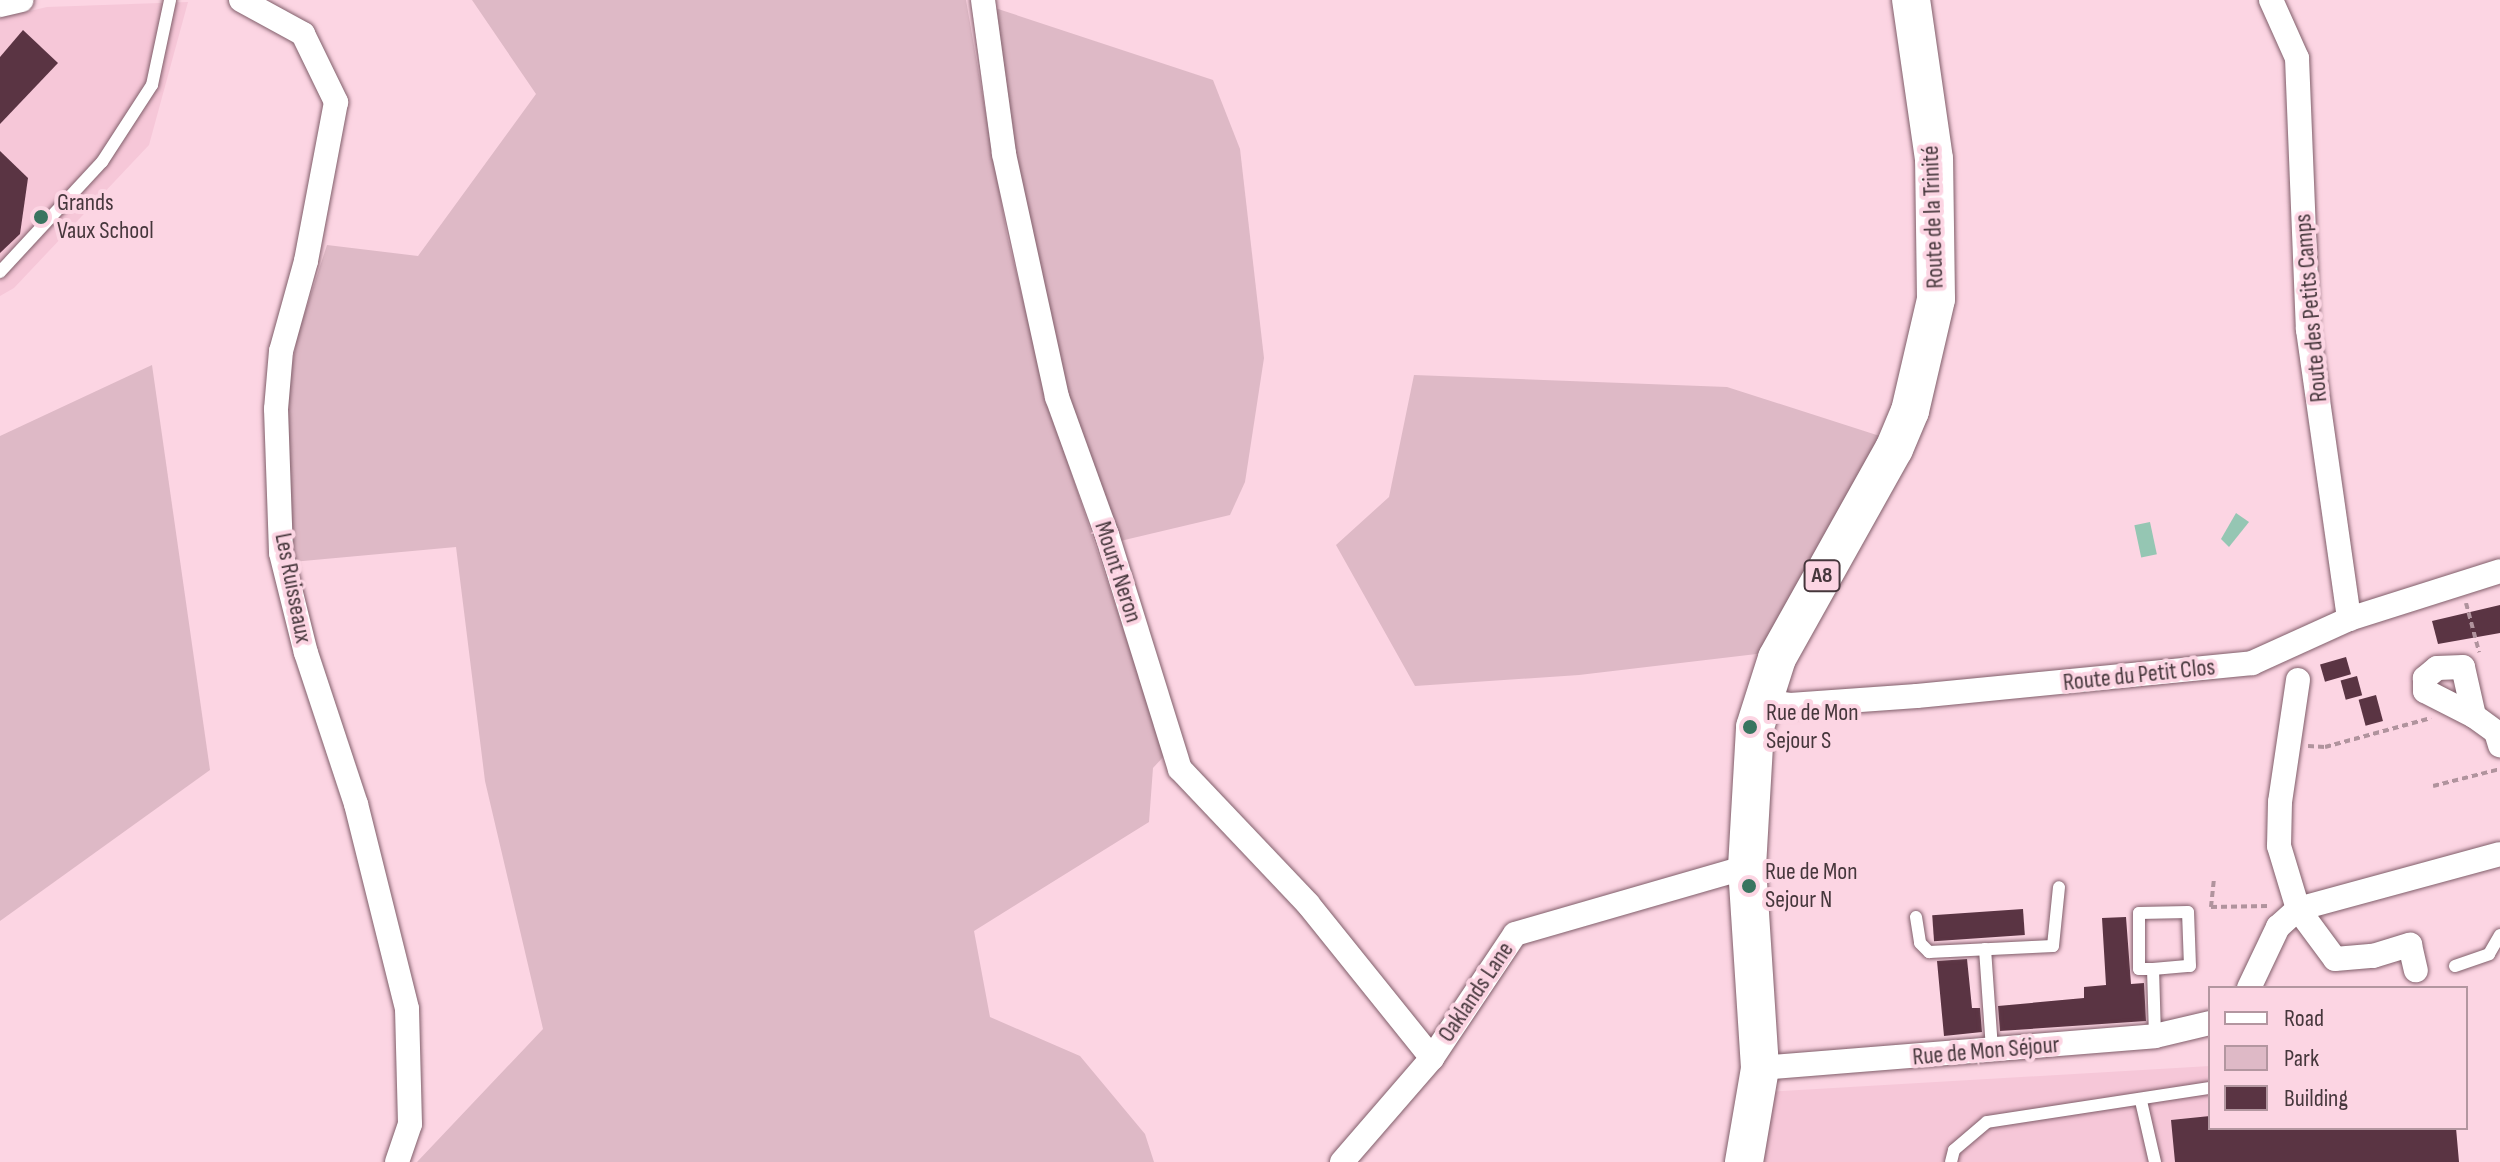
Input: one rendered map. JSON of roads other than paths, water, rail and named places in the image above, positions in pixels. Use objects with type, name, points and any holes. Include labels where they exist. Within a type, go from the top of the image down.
[{"type":"main road","name":"Route de la Trinité","points":[[1744,1162],[1760,1068],[1747,867],[1752,758],[1762,701],[1797,619],[1894,449],[1925,358],[1936,299],[1939,241],[1934,159],[1911,0]]},
{"type":"street","points":[[0,5],[21,0]]},
{"type":"street","name":"Les Ruisseaux","points":[[241,0],[303,34],[336,102],[306,261],[281,351],[276,409],[281,553],[306,653],[356,804],[407,1009],[410,1124],[397,1162]]},
{"type":"street","name":"Mount Neron","points":[[983,0],[1004,154],[1057,397],[1107,535],[1180,769],[1308,904],[1432,1058]]},
{"type":"street","name":"Route des Petits Camps","points":[[2271,0],[2297,58],[2308,330],[2349,619]]},
{"type":"street","name":"Route du Petit Clos","points":[[1762,701],[1790,705],[1917,696],[2252,663],[2349,619],[2500,571]]},
{"type":"street","points":[[2466,711],[2463,667],[2437,668],[2423,686],[2496,732],[2500,745]]},
{"type":"street","points":[[2298,680],[2280,802],[2279,846],[2298,909],[2335,959],[2373,956],[2410,945],[2416,970]]},
{"type":"street","points":[[2250,986],[2278,927],[2298,909],[2500,854]]},
{"type":"street","name":"Oaklands Lane","points":[[1342,1162],[1432,1058],[1515,934],[1747,867]]},
{"type":"street","name":"Rue de Mon Séjour","points":[[1760,1068],[2155,1036],[2208,1023]]},
{"type":"lane","points":[[0,272],[102,162],[152,85],[170,0]]},
{"type":"lane","points":[[1916,917],[1920,943],[1929,952],[2053,946],[2059,887]]},
{"type":"lane","points":[[2188,912],[2190,966],[2153,969],[2139,969],[2139,913],[2188,912]]},
{"type":"lane","points":[[2455,966],[2489,954],[2500,935]]},
{"type":"lane","points":[[1985,949],[1992,1050]]},
{"type":"lane","points":[[2153,969],[2155,1036]]},
{"type":"lane","points":[[1951,1162],[1954,1150],[1987,1122],[2141,1101],[2208,1088]]},
{"type":"lane","points":[[2141,1101],[2155,1162]]},
{"type":"place","name":"Grands Vaux School","points":[[41,217]]},
{"type":"place","name":"Rue de Mon Sejour S","points":[[1750,727]]},
{"type":"place","name":"Rue de Mon Sejour N","points":[[1749,886]]}]
